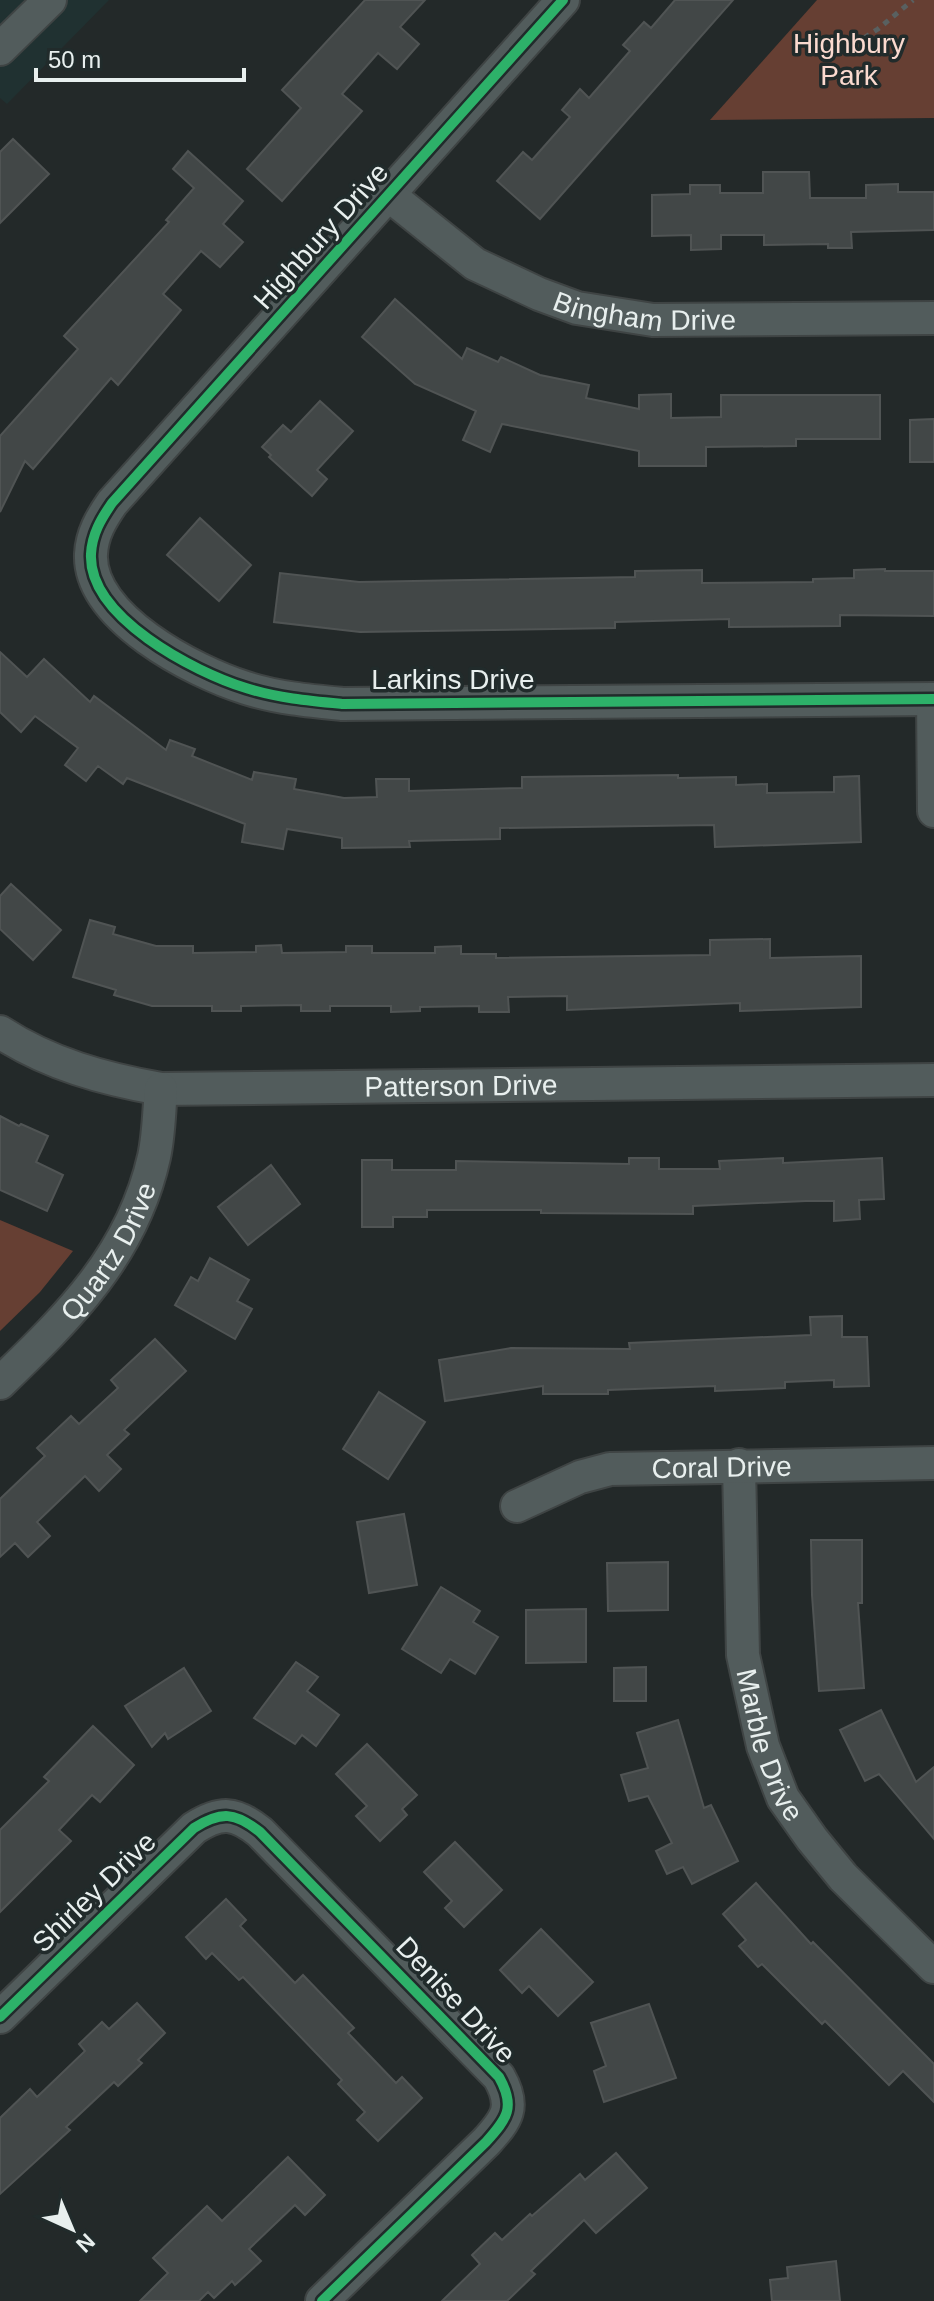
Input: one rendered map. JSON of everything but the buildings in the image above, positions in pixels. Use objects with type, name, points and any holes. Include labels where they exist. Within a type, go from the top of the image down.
[{"type":"street","points":[[0,49],[50,0]]},
{"type":"street","name":"Highbury Drive","points":[[112,503],[563,0]]},
{"type":"street","name":"Bingham Drive","points":[[390,196],[475,264],[577,308],[653,320],[934,318]]},
{"type":"street","name":"Larkins Drive","points":[[112,503],[97,528],[91,555],[93,570],[104,596],[127,621],[178,657],[214,677],[247,688],[343,704],[934,699]]},
{"type":"street","points":[[934,699],[934,811]]},
{"type":"street","name":"Patterson Drive","points":[[0,1032],[63,1064],[109,1079],[161,1089],[934,1080]]},
{"type":"street","name":"Quartz Drive","points":[[0,1383],[67,1318],[118,1249],[134,1217],[154,1157],[161,1089]]},
{"type":"street","name":"Coral Drive","points":[[517,1506],[580,1477],[610,1469],[934,1463]]},
{"type":"street","name":"Marble Drive","points":[[739,1465],[743,1655],[763,1746],[783,1798],[843,1877],[934,1967]]},
{"type":"street","name":"Shirley Drive","points":[[0,2017],[194,1828],[211,1817],[229,1816]]},
{"type":"street","name":"Denise Drive","points":[[229,1816],[245,1820],[260,1832],[499,2077],[507,2092],[506,2116],[500,2126],[322,2301]]},
{"type":"path","points":[[844,51],[878,29],[913,0]]},
{"type":"shaded area","points":[[0,0],[109,0],[7,104],[0,98]]},
{"type":"green space","name":"Highbury Park","points":[[817,0],[934,0],[934,118],[710,120]]},
{"type":"green space","points":[[0,1220],[73,1251],[40,1292],[0,1331]]},
{"type":"cycle path","points":[[563,0],[112,503],[93,540],[91,554],[95,577],[107,599],[125,620],[173,655],[224,680],[294,699],[343,704],[934,699]]},
{"type":"cycle path","points":[[0,2017],[194,1828],[212,1819],[228,1816],[260,1832],[499,2077],[507,2097],[504,2119],[486,2142],[322,2301]]}]
